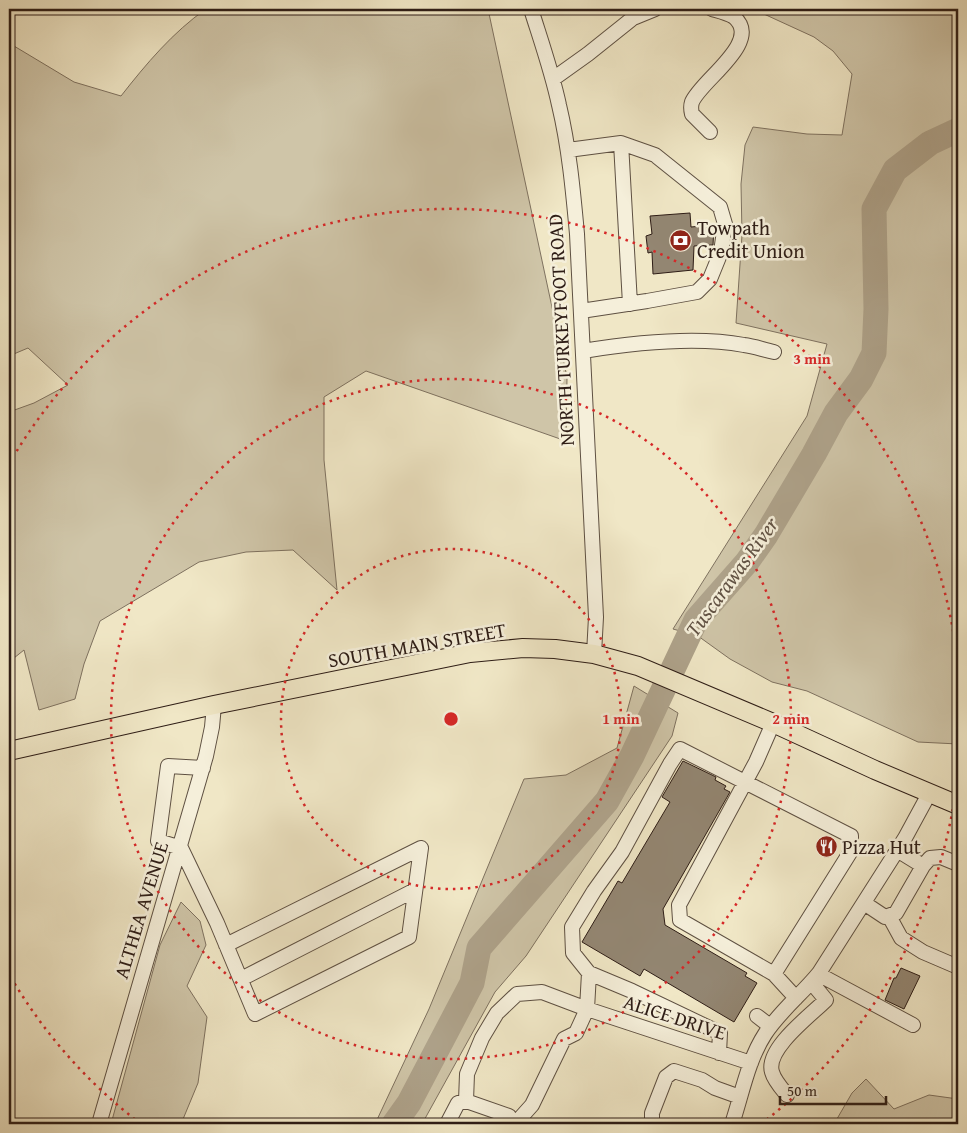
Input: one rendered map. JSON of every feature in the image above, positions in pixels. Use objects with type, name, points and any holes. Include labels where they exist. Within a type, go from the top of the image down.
[{"type":"main road","name":"SOUTH MAIN STREET","points":[[9,751],[214,706],[470,654],[522,648],[554,649],[594,654],[638,666],[773,723],[875,770],[958,804]]},
{"type":"street","name":"NORTH TURKEYFOOT ROAD","points":[[531,9],[553,79],[568,150],[577,234],[596,617],[594,654]]},
{"type":"street","points":[[553,79],[633,18],[656,9]]},
{"type":"street","points":[[710,132],[692,114],[692,103],[702,87],[736,50],[742,33],[739,23],[732,16],[712,9]]},
{"type":"street","points":[[568,150],[621,143],[655,155],[720,207],[725,224],[721,252],[710,279],[698,292],[581,311]]},
{"type":"street","points":[[621,143],[630,304]]},
{"type":"street","points":[[583,351],[631,344],[708,341],[744,345],[774,352]]},
{"type":"street","name":"ALTHEA AVENUE","points":[[99,1124],[181,848],[203,768],[212,726],[214,706]]},
{"type":"street","points":[[773,723],[745,782],[679,905],[680,920],[774,974],[796,998]]},
{"type":"street","points":[[718,1053],[720,1033],[632,991],[589,973],[573,953],[572,927],[594,890],[622,852],[680,749],[851,836],[851,851],[774,974]]},
{"type":"street","points":[[203,768],[168,766],[158,841],[181,848],[226,945],[255,1014],[409,937],[421,848],[226,945]]},
{"type":"street","points":[[732,1124],[753,1058],[770,1026],[815,979],[897,850],[930,792]]},
{"type":"street","points":[[897,850],[923,866]]},
{"type":"street","points":[[864,903],[885,917],[889,916],[896,913],[923,866],[930,858],[941,857],[958,864]]},
{"type":"street","points":[[241,979],[415,890]]},
{"type":"street","points":[[889,916],[901,938],[923,952],[958,967]]},
{"type":"street","points":[[447,1124],[458,1103],[466,1101],[509,1116],[513,1124],[532,1105],[564,1039],[576,1033],[587,1009],[589,973]]},
{"type":"street","points":[[815,979],[913,1025]]},
{"type":"street","points":[[787,1095],[771,1072],[772,1059],[791,1033],[826,1000],[815,979]]},
{"type":"street","name":"ALICE DRIVE","points":[[466,1101],[467,1074],[482,1038],[497,1013],[517,994],[542,992],[718,1053],[772,1059]]},
{"type":"street","points":[[757,1016],[770,1026]]},
{"type":"street","points":[[652,1124],[652,1113],[666,1076],[674,1071],[702,1080],[715,1088],[740,1097]]},
{"type":"shaded area","points":[[206,9],[488,9],[567,377],[566,441],[366,371],[324,397],[324,460],[337,590],[293,550],[246,552],[199,562],[100,621],[84,664],[75,699],[39,710],[24,650],[9,662],[9,412],[34,403],[68,385],[28,348],[9,356],[9,43],[74,82],[121,96],[160,49]]},
{"type":"shaded area","points":[[753,9],[958,9],[958,744],[918,742],[807,691],[772,682],[730,659],[698,636],[673,629],[807,416],[827,344],[736,323],[742,235],[741,184],[745,145],[753,127],[807,134],[842,135],[852,74],[833,51],[814,37]]},
{"type":"shaded area","points":[[634,686],[678,713],[672,736],[526,956],[495,992],[422,1124],[375,1124],[429,1009],[524,779],[566,775],[617,748]]},
{"type":"shaded area","points":[[181,902],[200,921],[206,945],[187,986],[207,1017],[198,1083],[181,1124],[111,1124],[160,945]]},
{"type":"shaded area","points":[[866,1079],[894,1109],[929,1095],[958,1099],[958,1124],[834,1124],[852,1093]]},
{"type":"building","name":"Towpath Credit Union","points":[[690,213],[691,227],[714,225],[713,245],[694,246],[693,270],[653,274],[652,252],[648,253],[646,236],[652,234],[650,216]]},
{"type":"building","points":[[683,761],[716,777],[715,780],[726,786],[724,789],[730,792],[663,909],[665,925],[747,973],[745,976],[757,983],[734,1022],[644,969],[640,976],[582,942],[618,881],[622,883],[670,802],[662,797]]},
{"type":"building","points":[[901,968],[920,976],[904,1009],[885,1000],[894,978],[896,978]]},
{"type":"waterway","name":"Tuscarawas River","points":[[394,1124],[409,1103],[472,983],[479,948],[607,801],[632,756],[696,620],[747,562],[766,535],[836,413],[861,379],[874,353],[876,309],[874,209],[895,170],[930,143],[958,130]]},
{"type":"place","name":"Towpath Credit Union","points":[[681,240]]},
{"type":"place","name":"Pizza Hut","points":[[826,847]]}]
